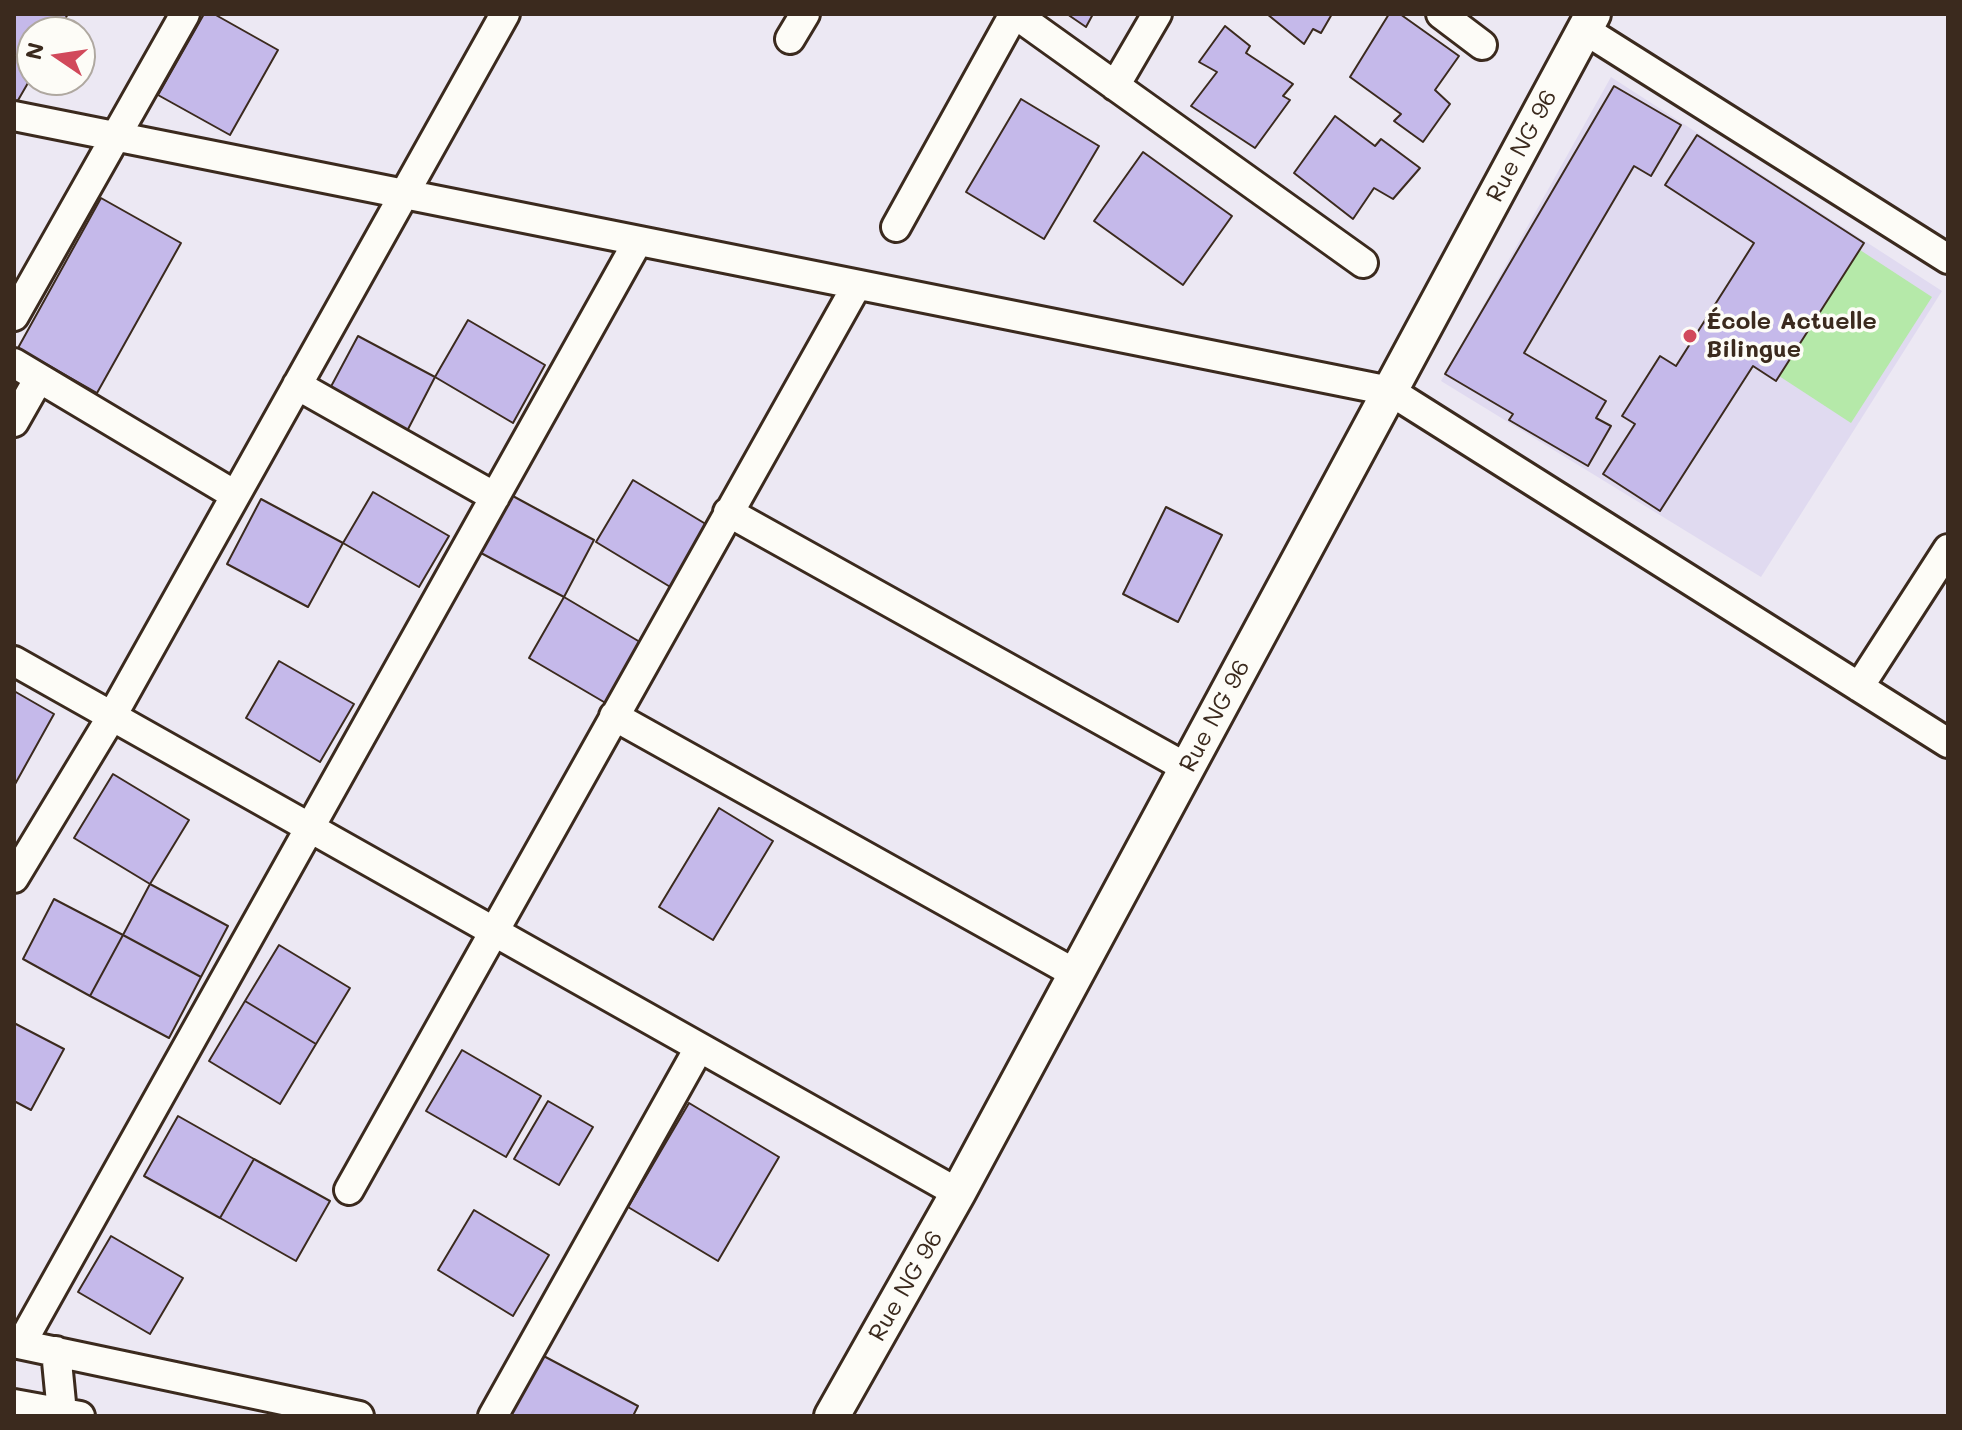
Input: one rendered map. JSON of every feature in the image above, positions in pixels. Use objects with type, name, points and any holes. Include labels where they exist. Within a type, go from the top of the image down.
[{"type":"street","points":[[14,316],[185,14]]},
{"type":"street","points":[[14,878],[112,716],[505,14]]},
{"type":"street","points":[[790,39],[805,14]]},
{"type":"street","points":[[896,227],[1014,14],[1363,263]]},
{"type":"street","points":[[1115,86],[1157,14]]},
{"type":"street","points":[[1441,14],[1482,45]]},
{"type":"street","points":[[1589,22],[1948,259]]},
{"type":"street","name":"Rue NG 96","points":[[832,1416],[958,1193],[1589,22]]},
{"type":"street","points":[[14,116],[1390,391],[1948,743]]},
{"type":"street","points":[[359,1416],[18,1343],[638,241]]},
{"type":"street","points":[[349,1190],[857,285]]},
{"type":"street","points":[[14,363],[235,495]]},
{"type":"street","points":[[14,422],[39,378]]},
{"type":"street","points":[[297,385],[495,497]]},
{"type":"street","points":[[728,512],[1187,768]]},
{"type":"street","points":[[1859,687],[1948,549]]},
{"type":"street","points":[[14,661],[958,1193]]},
{"type":"street","points":[[614,716],[1076,974]]},
{"type":"street","points":[[493,1416],[699,1048]]},
{"type":"street","points":[[14,1404],[67,1415],[56,1351]]},
{"type":"shaded area","name":"École Actuelle Bilingue","points":[[1611,77],[1942,291],[1761,577],[1441,381]]},
{"type":"green space","points":[[1860,250],[1932,297],[1851,423],[1779,376]]},
{"type":"building","points":[[14,14],[68,14],[16,16],[16,96],[20,96],[17,102],[14,100]]},
{"type":"building","points":[[204,14],[214,14],[278,50],[230,135],[158,95]]},
{"type":"building","points":[[1067,14],[1093,14],[1086,27]]},
{"type":"building","points":[[1267,14],[1332,14],[1321,33],[1313,29],[1304,44]]},
{"type":"building","points":[[1389,14],[1400,14],[1459,56],[1435,90],[1450,104],[1423,142],[1394,121],[1401,114],[1350,77]]},
{"type":"building","points":[[1225,26],[1250,46],[1246,53],[1293,84],[1283,96],[1290,100],[1255,148],[1191,106],[1217,72],[1199,62]]},
{"type":"building","points":[[1614,86],[1681,125],[1651,176],[1634,166],[1524,353],[1606,401],[1596,418],[1611,426],[1588,466],[1509,420],[1513,414],[1445,374]]},
{"type":"building","points":[[1021,99],[1099,146],[1044,239],[966,192]]},
{"type":"building","points":[[1335,116],[1375,146],[1381,139],[1420,168],[1393,199],[1374,188],[1353,219],[1294,173]]},
{"type":"building","points":[[1697,135],[1864,243],[1776,381],[1753,366],[1660,511],[1603,474],[1635,424],[1622,416],[1660,356],[1676,366],[1754,243],[1665,185]]},
{"type":"building","points":[[1143,152],[1232,216],[1183,285],[1094,221]]},
{"type":"building","points":[[101,198],[181,243],[97,393],[18,348]]},
{"type":"building","points":[[468,320],[545,365],[513,423],[435,377]]},
{"type":"building","points":[[358,336],[435,377],[405,435],[327,394]]},
{"type":"building","points":[[633,480],[709,526],[672,588],[596,542]]},
{"type":"building","points":[[373,492],[449,536],[419,587],[343,543]]},
{"type":"building","points":[[511,495],[594,540],[564,597],[481,553]]},
{"type":"building","points":[[261,499],[343,543],[308,607],[227,564]]},
{"type":"building","points":[[1166,507],[1222,535],[1178,622],[1123,594]]},
{"type":"building","points":[[564,597],[645,645],[609,705],[529,658]]},
{"type":"building","points":[[279,661],[354,704],[320,762],[246,718]]},
{"type":"building","points":[[14,691],[54,714],[14,786]]},
{"type":"building","points":[[113,774],[189,820],[150,884],[74,838]]},
{"type":"building","points":[[719,808],[773,841],[713,940],[659,907]]},
{"type":"building","points":[[150,884],[228,926],[201,977],[123,935]]},
{"type":"building","points":[[54,899],[123,935],[90,996],[23,959]]},
{"type":"building","points":[[123,935],[201,977],[169,1038],[90,996]]},
{"type":"building","points":[[279,945],[350,988],[316,1044],[245,1001]]},
{"type":"building","points":[[245,1001],[316,1044],[280,1104],[209,1061]]},
{"type":"building","points":[[14,1023],[64,1049],[31,1110],[14,1101]]},
{"type":"building","points":[[462,1050],[541,1096],[506,1157],[426,1111]]},
{"type":"building","points":[[548,1101],[593,1127],[559,1185],[514,1159]]},
{"type":"building","points":[[689,1103],[779,1157],[718,1261],[628,1207]]},
{"type":"building","points":[[178,1116],[254,1159],[220,1218],[144,1176]]},
{"type":"building","points":[[254,1159],[330,1201],[296,1261],[220,1218]]},
{"type":"building","points":[[474,1210],[549,1255],[513,1316],[438,1270]]},
{"type":"building","points":[[111,1236],[183,1278],[150,1334],[78,1292]]},
{"type":"building","points":[[538,1353],[638,1406],[633,1416],[505,1416]]},
{"type":"place","name":"École Actuelle Bilingue","points":[[1690,336]]}]
